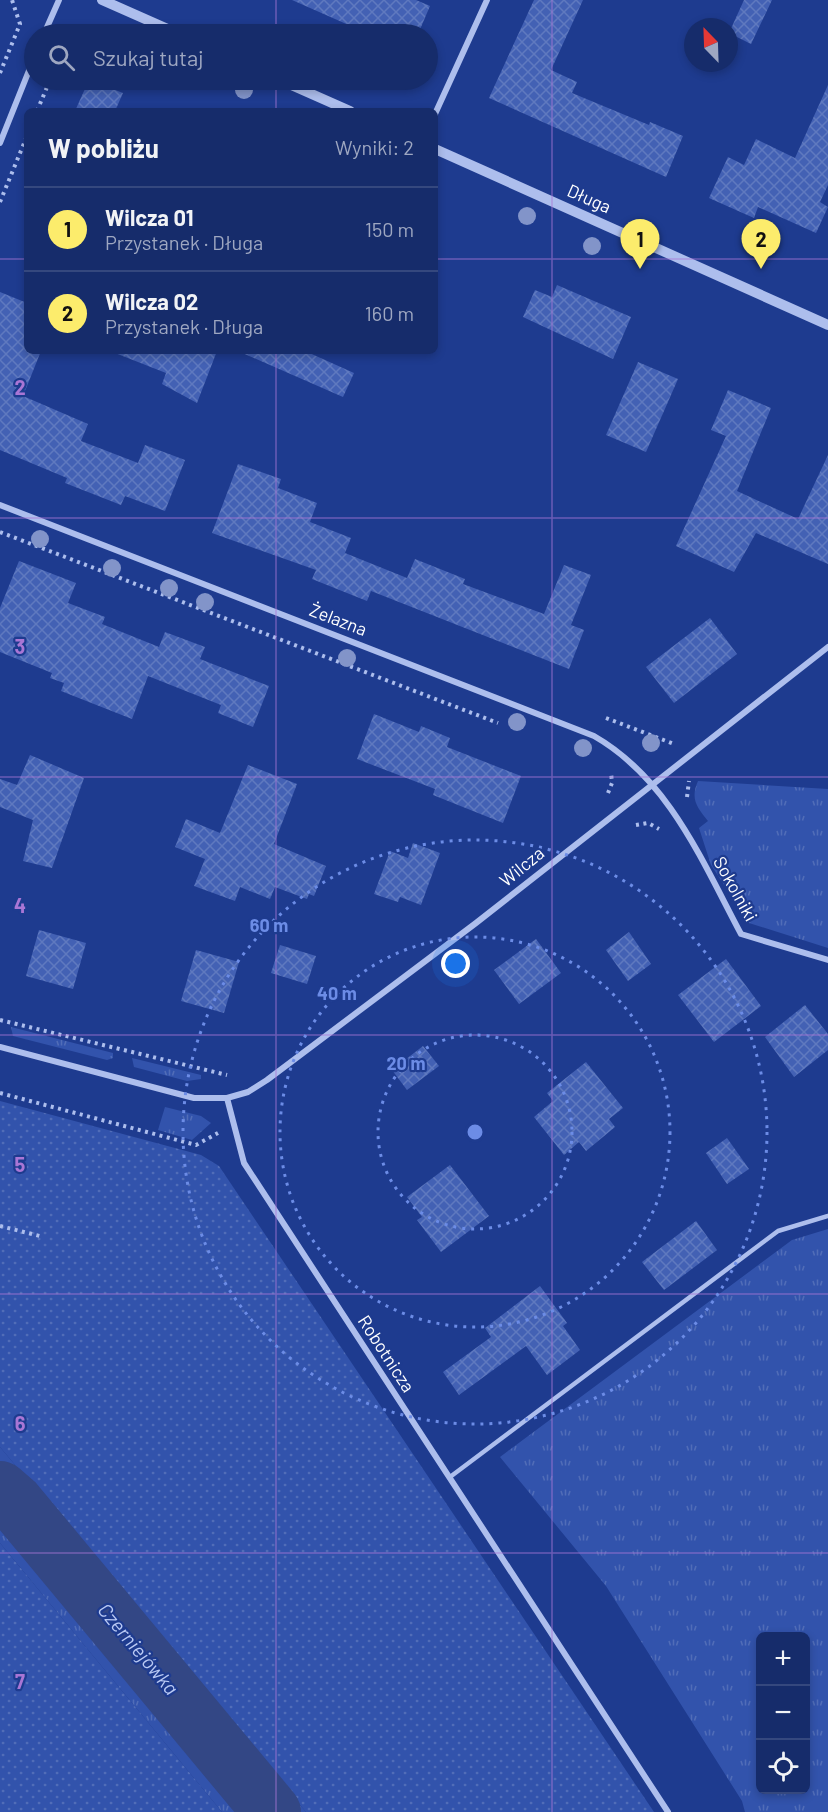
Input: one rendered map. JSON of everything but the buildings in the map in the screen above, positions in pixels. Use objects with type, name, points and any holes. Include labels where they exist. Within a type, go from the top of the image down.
[{"type":"street","points":[[48,24],[59,0]]},
{"type":"street","points":[[102,0],[156,24]]},
{"type":"street","points":[[438,108],[487,0]]},
{"type":"street","points":[[0,143],[24,83]]},
{"type":"street","points":[[303,90],[343,108]]},
{"type":"street","name":"Długa","points":[[438,150],[828,325]]},
{"type":"street","name":"Żelazna","points":[[0,505],[594,736],[611,745],[653,783]]},
{"type":"street","name":"Wilcza","points":[[227,1098],[248,1092],[267,1080],[476,923],[828,647]]},
{"type":"street","name":"Sokolniki","points":[[653,783],[688,832],[741,934],[828,960]]},
{"type":"street","points":[[0,1047],[194,1098],[227,1098]]},
{"type":"street","name":"Robotnicza","points":[[227,1098],[244,1163],[668,1812]]},
{"type":"lane","points":[[450,1477],[778,1231],[828,1216]]},
{"type":"path","points":[[0,73],[20,24],[12,0]]},
{"type":"path","points":[[38,108],[46,90]]},
{"type":"path","points":[[0,202],[24,143]]},
{"type":"path","points":[[0,532],[502,724]]},
{"type":"path","points":[[601,716],[676,745],[669,749]]},
{"type":"path","points":[[621,724],[628,732]]},
{"type":"path","points":[[606,796],[610,791],[612,777],[608,767]]},
{"type":"path","points":[[688,803],[687,784],[692,777]]},
{"type":"path","points":[[0,1020],[210,1072],[224,1075],[234,1073]]},
{"type":"path","points":[[0,1226],[40,1236]]},
{"type":"green space","points":[[698,781],[828,789],[828,948],[749,923],[711,865],[699,828],[708,821],[695,798]]},
{"type":"green space","points":[[11,1027],[113,1053],[113,1058],[107,1060],[13,1036]]},
{"type":"green space","points":[[132,1058],[201,1075],[201,1079],[187,1081],[134,1067]]},
{"type":"green space","points":[[0,1101],[201,1155],[219,1166],[654,1812],[306,1812],[0,1447]]},
{"type":"green space","points":[[165,1107],[201,1116],[211,1123],[192,1140],[158,1130]]},
{"type":"green space","points":[[828,1229],[828,1812],[745,1812],[742,1801],[606,1586],[500,1457],[792,1240]]},
{"type":"green space","points":[[0,1447],[306,1812],[222,1812],[0,1543]]},
{"type":"green space","points":[[0,1543],[222,1812],[0,1812]]},
{"type":"waterway","name":"Czerniejówka","points":[[0,1490],[15,1503],[272,1812]]},
{"type":"place","name":"Wilcza 01","points":[[640,269]]},
{"type":"place","name":"Wilcza 02","points":[[761,269]]}]
